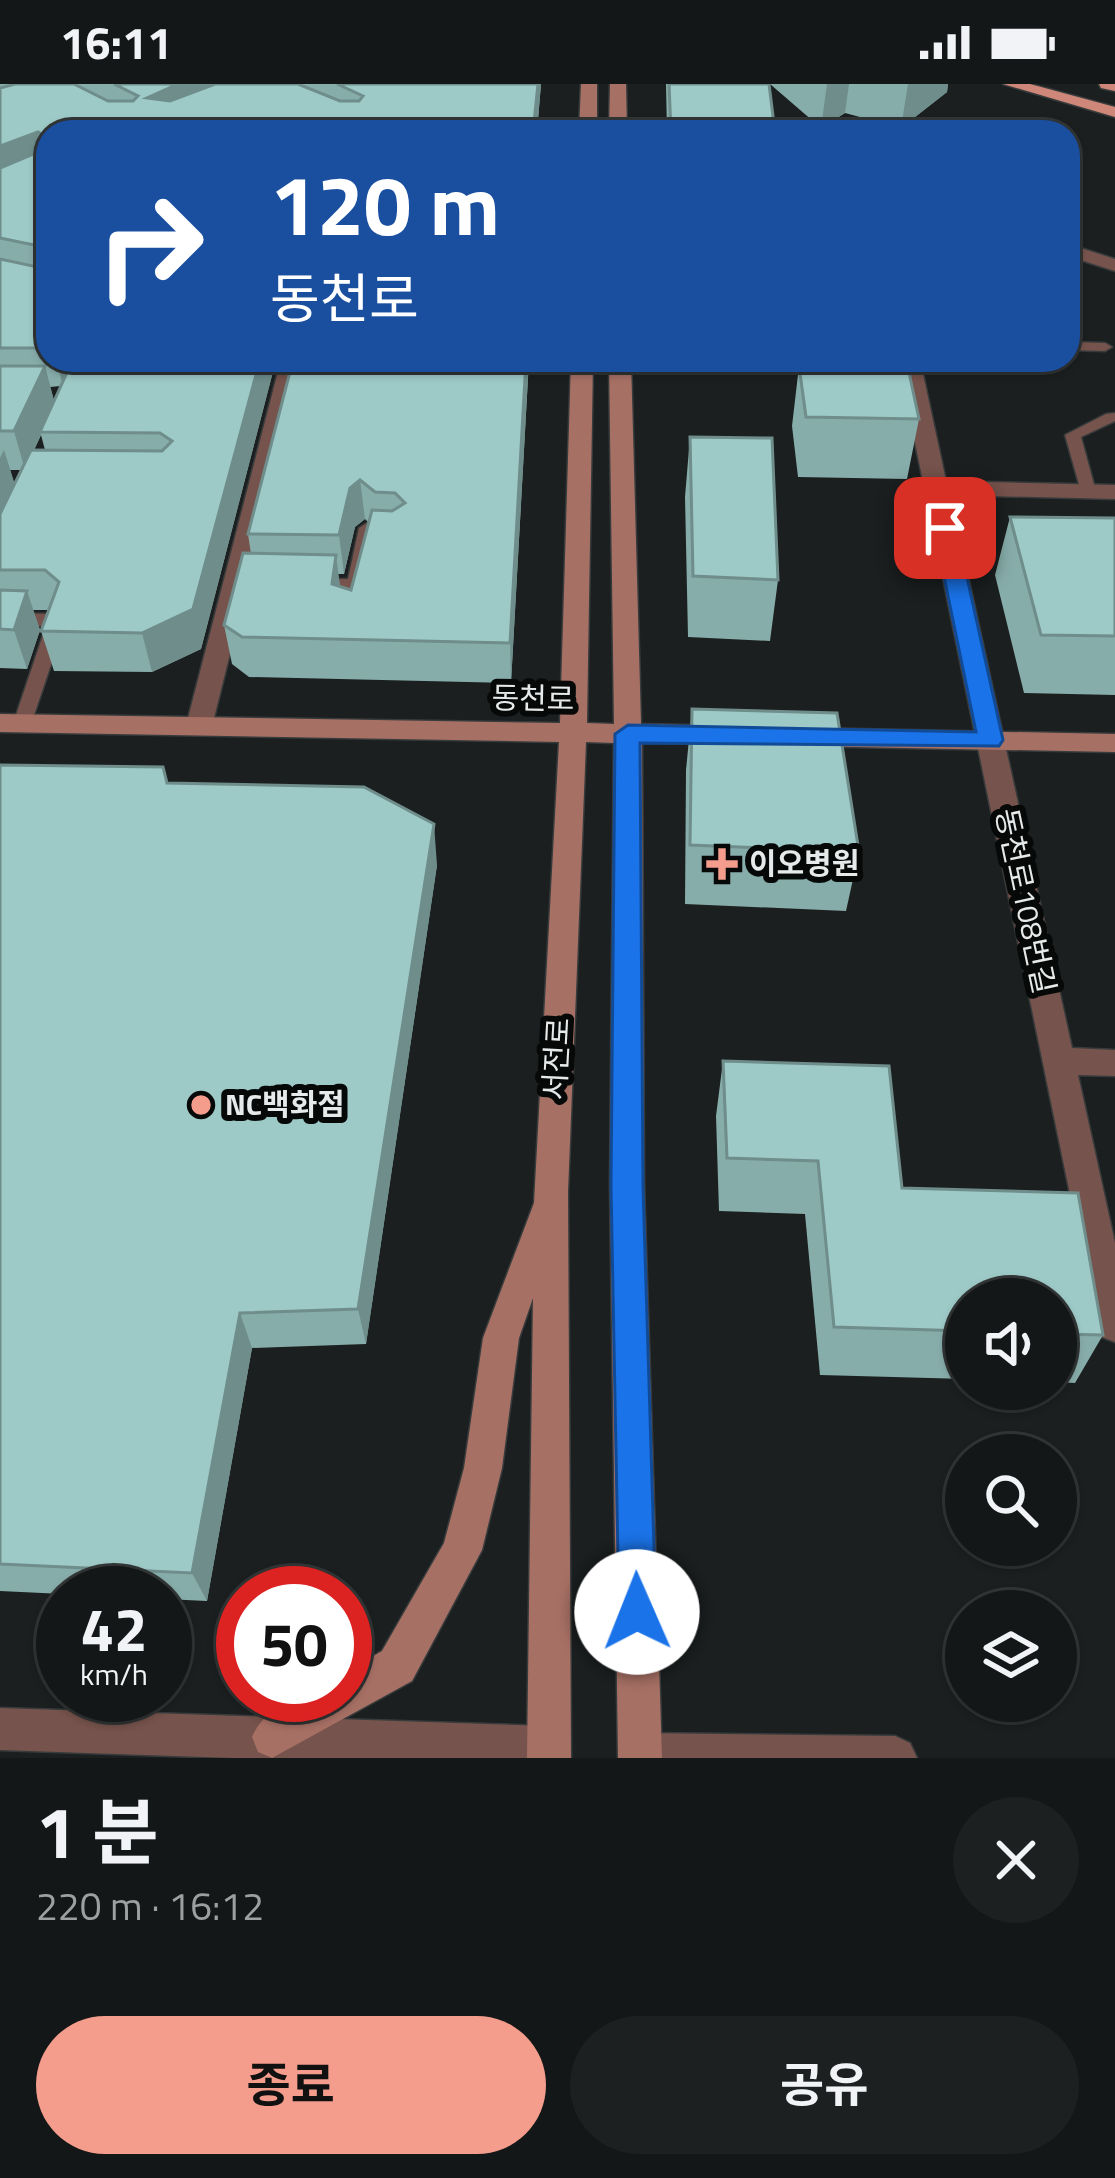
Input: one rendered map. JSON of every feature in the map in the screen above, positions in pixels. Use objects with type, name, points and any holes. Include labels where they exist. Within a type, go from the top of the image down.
[{"type":"main road","points":[[588,120],[589,84]]},
{"type":"main road","points":[[618,84],[618,120]]},
{"type":"main road","points":[[1011,84],[1115,112]]},
{"type":"main road","name":"서전로","points":[[549,1752],[550,1192],[573,733],[582,372]]},
{"type":"main road","points":[[620,372],[628,734],[627,1186],[640,1756]]},
{"type":"main road","name":"동천로","points":[[11,724],[1115,743]]},
{"type":"main road","points":[[273,1737],[397,1666],[462,1550],[483,1468],[501,1338],[550,1192]]},
{"type":"street","points":[[1080,252],[1112,259]]},
{"type":"street","points":[[199,726],[245,583],[289,372]]},
{"type":"street","name":"동천로108번길","points":[[911,372],[1115,1325]]},
{"type":"street","points":[[936,488],[1115,492]]},
{"type":"street","points":[[1059,1061],[1115,1063]]},
{"type":"street","points":[[0,1729],[549,1752]]},
{"type":"street","points":[[640,1756],[895,1758]]},
{"type":"lane","points":[[1080,346],[1105,346]]},
{"type":"lane","points":[[1088,492],[1073,435],[1111,417]]},
{"type":"lane","points":[[296,584],[354,594],[371,536]]},
{"type":"lane","name":"동천로","points":[[0,620],[57,620],[11,724]]},
{"type":"building","points":[[74,84],[108,101],[133,101],[138,96],[114,84],[178,84],[147,98],[170,101],[215,84],[298,84],[340,101],[359,101],[363,96],[337,84],[538,84],[534,120],[36,120],[36,133],[0,146],[0,88]]},
{"type":"building","points":[[669,84],[769,84],[774,120],[670,120]]},
{"type":"building","points":[[36,153],[36,245],[0,238],[0,168]]},
{"type":"building","points":[[0,259],[36,267],[36,348],[0,348]]},
{"type":"building","points":[[0,366],[36,366],[36,372],[42,372],[14,431],[0,431]]},
{"type":"building","points":[[67,372],[257,372],[193,609],[142,633],[41,631],[59,582],[45,570],[0,570],[0,514],[31,450],[162,451],[172,441],[160,433],[40,432]]},
{"type":"building","points":[[290,372],[525,372],[510,643],[242,637],[224,625],[243,553],[336,555],[332,584],[351,590],[372,510],[392,511],[405,503],[395,493],[375,492],[360,480],[350,488],[339,535],[248,534]]},
{"type":"building","points":[[800,372],[909,372],[919,419],[806,417]]},
{"type":"building","points":[[690,437],[772,438],[778,580],[693,576]]},
{"type":"building","points":[[1010,517],[1115,518],[1115,636],[1041,635]]},
{"type":"building","points":[[0,590],[27,591],[14,630],[0,629]]},
{"type":"building","points":[[692,709],[837,713],[859,852],[690,845]]},
{"type":"building","name":"NC백화점","points":[[0,765],[163,767],[167,783],[364,787],[434,824],[358,1309],[240,1313],[192,1573],[192,1566],[0,1564]]},
{"type":"building","points":[[723,1061],[889,1066],[902,1188],[1078,1193],[1103,1335],[1077,1334],[1077,1278],[945,1278],[945,1330],[834,1327],[818,1161],[727,1158]]},
{"type":"place","name":"이오병원","points":[[722,864]]},
{"type":"place","name":"NC백화점","points":[[201,1105]]},
{"type":"route","points":[[637,1612],[627,1186],[628,734],[991,740],[945,528]]}]
